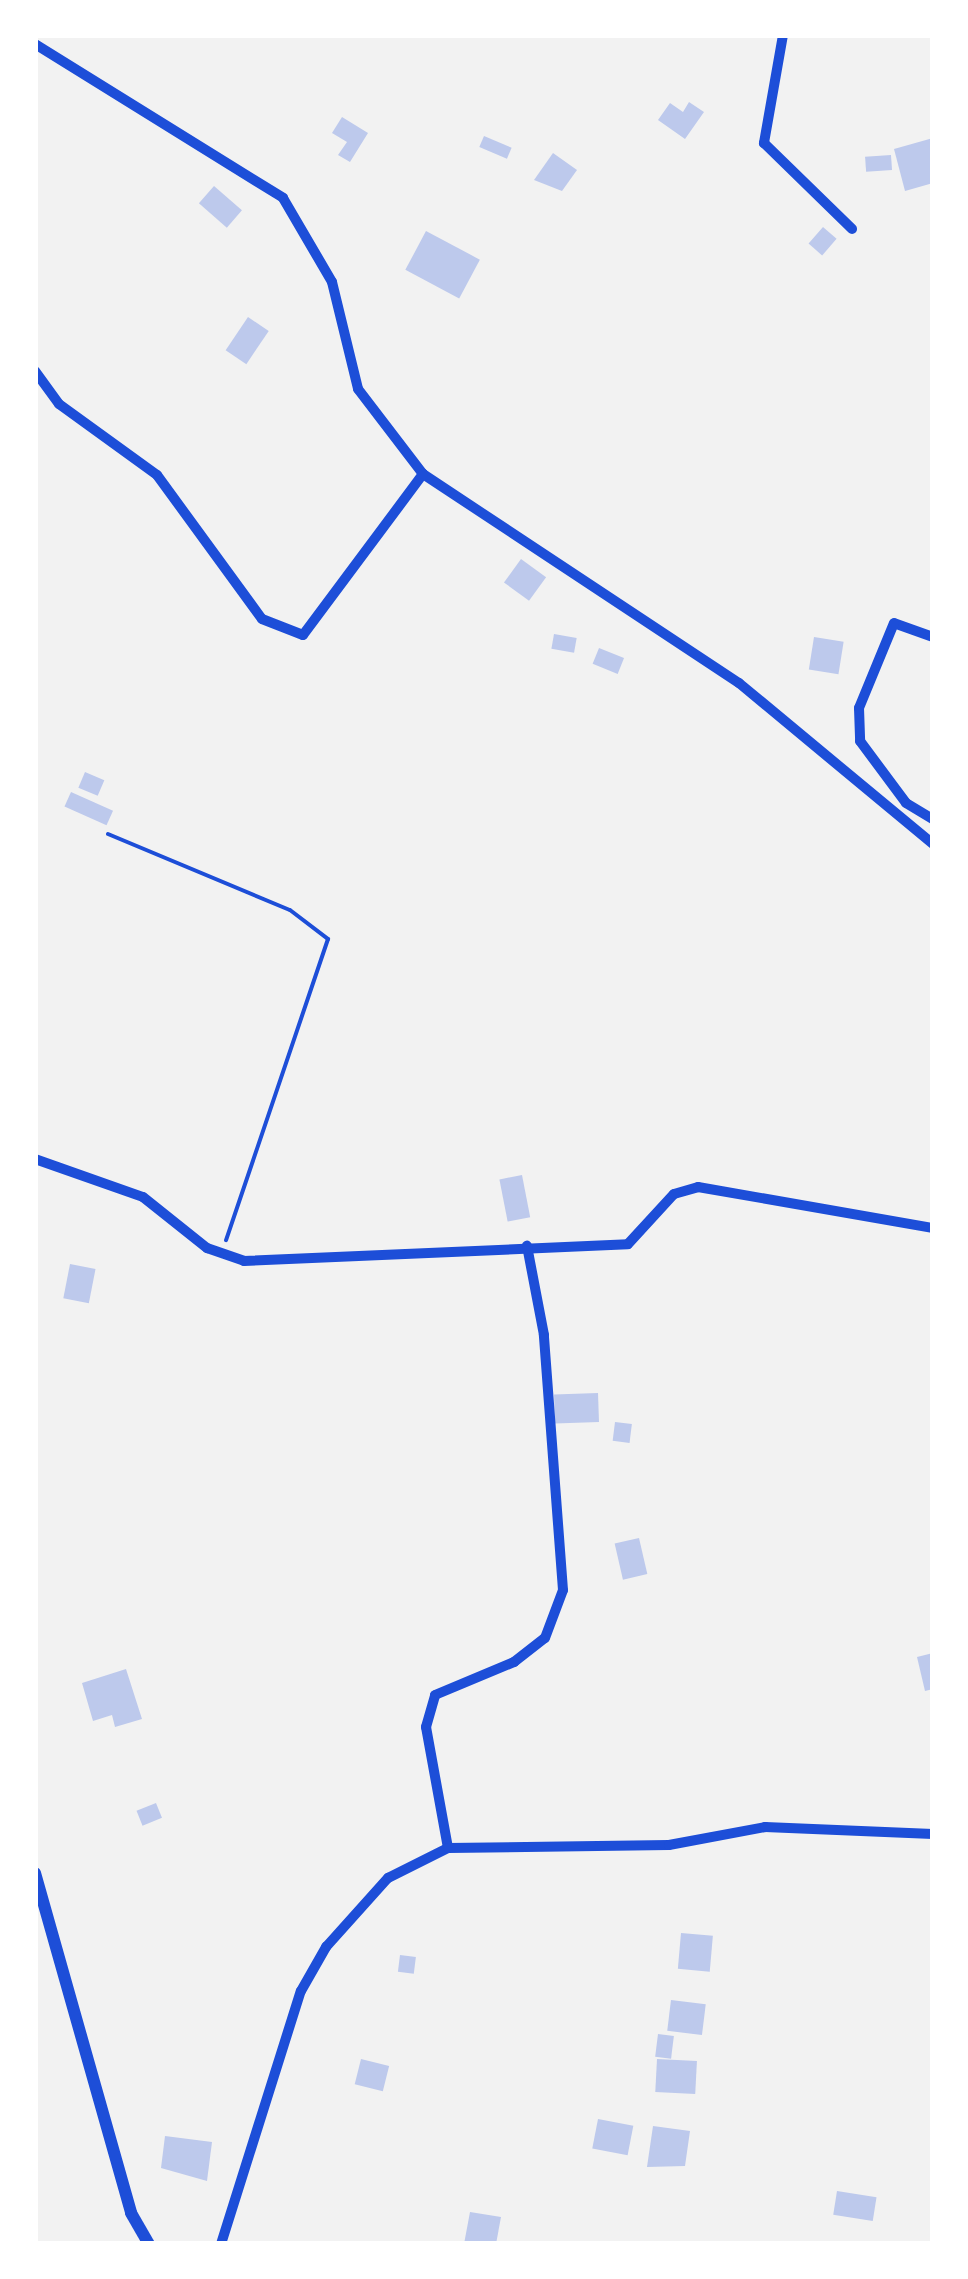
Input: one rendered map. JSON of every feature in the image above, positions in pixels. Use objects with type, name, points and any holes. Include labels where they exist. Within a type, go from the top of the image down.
[{"type":"street","points":[[783,35],[764,143],[852,228]]},
{"type":"street","points":[[35,44],[284,198],[332,282],[358,389],[424,474],[740,683],[933,844]]},
{"type":"street","points":[[35,372],[59,404],[157,475],[262,619],[303,635],[424,474]]},
{"type":"street","points":[[933,637],[894,623],[859,708],[860,740],[906,803],[933,820]]},
{"type":"street","points":[[35,1158],[142,1197],[207,1248],[277,1262],[527,1246],[628,1244],[674,1194],[698,1188],[933,1228]]},
{"type":"street","points":[[448,1848],[426,1727],[435,1695],[514,1662],[545,1638],[563,1590],[544,1335],[527,1246]]},
{"type":"street","points":[[220,2244],[301,1991],[326,1947],[388,1878],[448,1848],[669,1844],[765,1827],[933,1834]]},
{"type":"street","points":[[35,1873],[131,2213],[149,2244]]},
{"type":"path","points":[[108,834],[290,910],[328,939],[223,1250]]},
{"type":"building","points":[[689,102],[704,112],[685,139],[658,120],[670,103],[683,112]]},
{"type":"building","points":[[342,117],[368,133],[350,162],[338,155],[347,142],[332,133]]},
{"type":"building","points":[[484,136],[512,148],[507,159],[479,147]]},
{"type":"building","points":[[933,138],[933,183],[905,191],[894,149]]},
{"type":"building","points":[[553,153],[577,170],[562,191],[534,180]]},
{"type":"building","points":[[891,155],[892,170],[866,172],[865,157]]},
{"type":"building","points":[[214,186],[242,210],[227,228],[199,203]]},
{"type":"building","points":[[823,227],[837,239],[822,255],[809,244]]},
{"type":"building","points":[[426,231],[480,260],[459,298],[405,270]]},
{"type":"building","points":[[248,317],[269,331],[246,364],[226,350]]},
{"type":"building","points":[[521,559],[546,577],[529,601],[504,582]]},
{"type":"building","points":[[554,634],[577,638],[574,653],[551,649]]},
{"type":"building","points":[[814,637],[844,642],[838,674],[809,670]]},
{"type":"building","points":[[599,648],[624,658],[618,674],[593,664]]},
{"type":"building","points":[[85,772],[104,780],[98,796],[78,788]]},
{"type":"building","points":[[71,792],[113,811],[107,825],[64,807]]},
{"type":"building","points":[[522,1175],[530,1217],[508,1222],[499,1179]]},
{"type":"building","points":[[70,1264],[96,1269],[89,1303],[63,1298]]},
{"type":"building","points":[[598,1393],[599,1422],[555,1424],[554,1395]]},
{"type":"building","points":[[615,1422],[632,1424],[630,1443],[613,1441]]},
{"type":"building","points":[[639,1538],[647,1574],[623,1580],[615,1544]]},
{"type":"building","points":[[933,1653],[933,1689],[925,1691],[917,1657]]},
{"type":"building","points":[[126,1669],[142,1719],[115,1727],[112,1715],[93,1721],[82,1683]]},
{"type":"building","points":[[156,1803],[162,1818],[143,1826],[137,1811]]},
{"type":"building","points":[[681,1933],[713,1936],[710,1972],[678,1969]]},
{"type":"building","points":[[400,1955],[416,1957],[414,1974],[398,1972]]},
{"type":"building","points":[[671,2000],[706,2004],[702,2035],[667,2031]]},
{"type":"building","points":[[658,2034],[674,2036],[671,2059],[655,2057]]},
{"type":"building","points":[[361,2059],[389,2066],[383,2091],[355,2084]]},
{"type":"building","points":[[657,2059],[697,2061],[695,2094],[655,2092]]},
{"type":"building","points":[[598,2119],[633,2126],[628,2155],[592,2148]]},
{"type":"building","points":[[653,2126],[690,2131],[685,2166],[647,2167]]},
{"type":"building","points":[[165,2136],[212,2142],[207,2181],[161,2168]]},
{"type":"building","points":[[837,2191],[877,2197],[873,2221],[833,2215]]},
{"type":"building","points":[[470,2212],[501,2217],[496,2244],[464,2244]]}]
